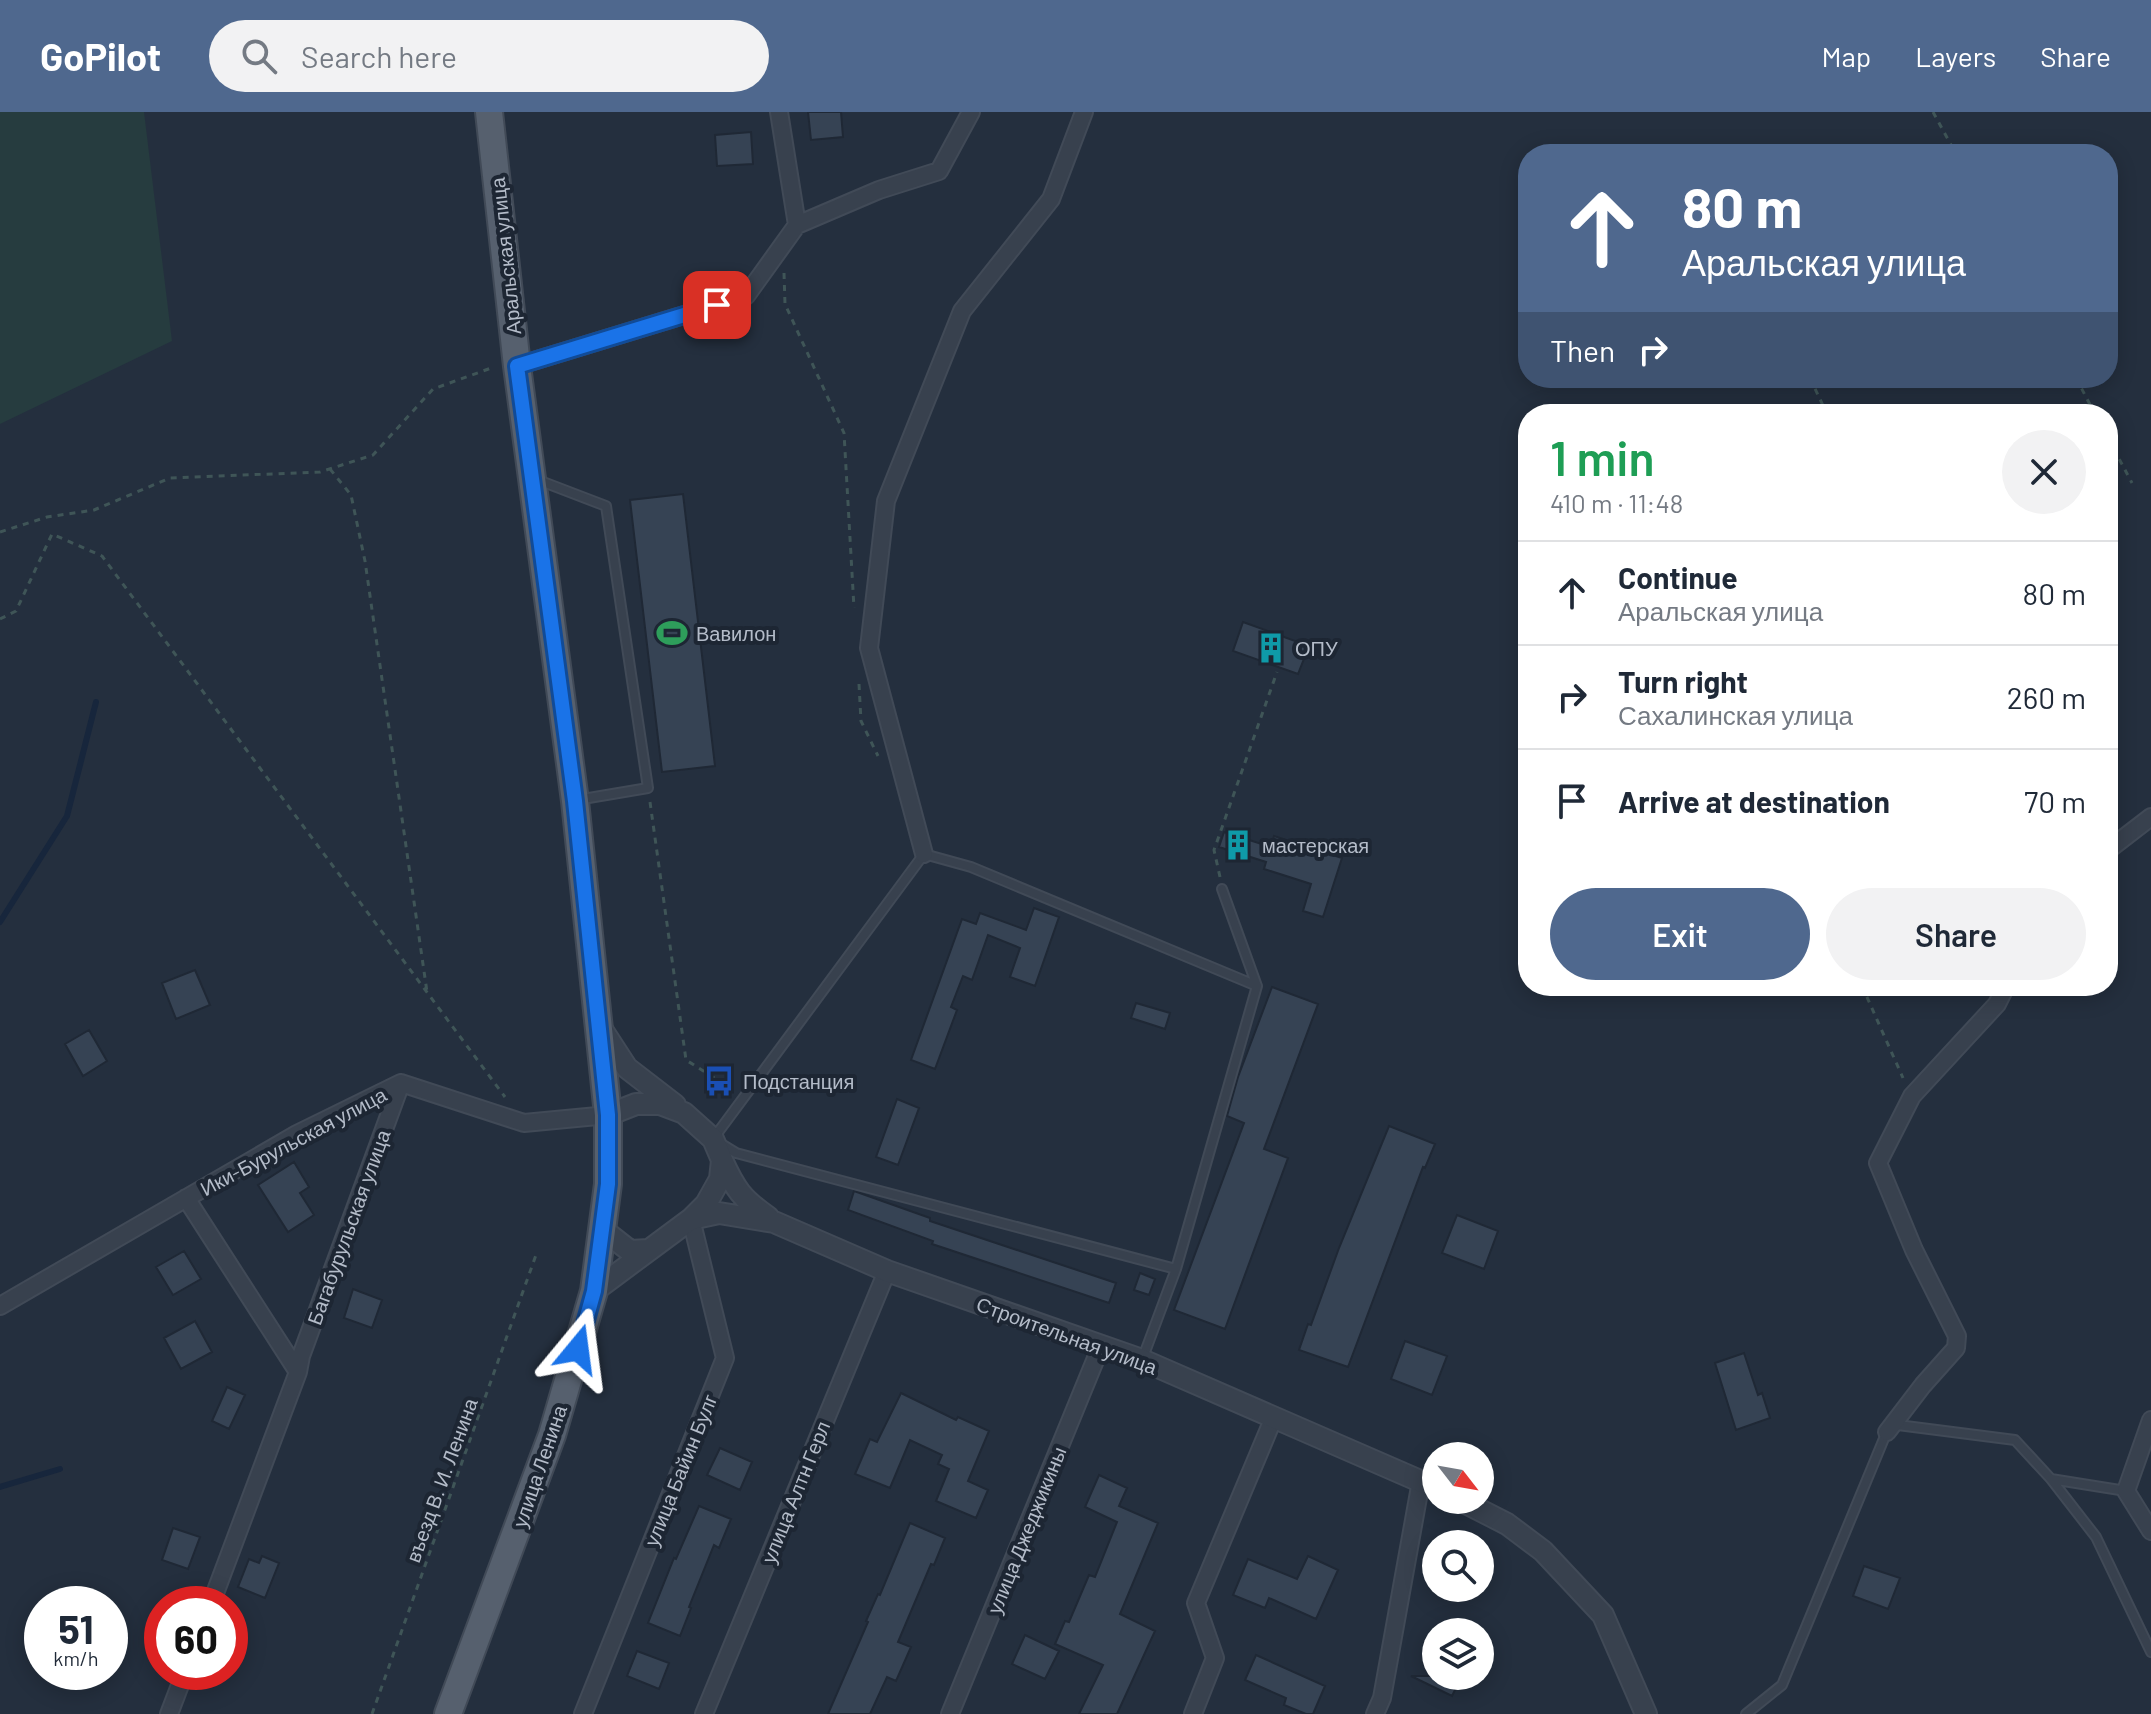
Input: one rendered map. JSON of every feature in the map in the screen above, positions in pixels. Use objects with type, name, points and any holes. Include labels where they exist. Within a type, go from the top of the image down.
[{"type":"main road","name":"Аральская улица","points":[[489,112],[517,366],[575,801],[608,1115]]},
{"type":"main road","name":"улица Ленина","points":[[448,1714],[552,1435],[594,1291],[608,1184],[608,1115]]},
{"type":"street","points":[[779,112],[797,225]]},
{"type":"street","points":[[517,366],[746,296],[797,225],[879,190],[939,171],[971,112]]},
{"type":"street","points":[[924,854],[869,648],[886,501],[962,311],[1051,199],[1084,112]]},
{"type":"street","points":[[2118,842],[2151,817]]},
{"type":"street","points":[[1889,1428],[1956,1348],[1957,1336],[1914,1250],[1878,1163],[1912,1096],[2001,996]]},
{"type":"street","points":[[598,1023],[627,1068],[713,1139],[744,1201],[774,1222]]},
{"type":"street","name":"Ики-Бурульская улица","points":[[0,1306],[297,1134],[401,1083],[524,1123],[608,1115]]},
{"type":"street","name":"Багабурульская улица","points":[[218,1586],[401,1083]]},
{"type":"street","points":[[608,1115],[636,1104],[660,1104],[684,1113]]},
{"type":"street","points":[[594,1291],[691,1219],[706,1204],[720,1179],[722,1160]]},
{"type":"street","points":[[186,1198],[298,1372]]},
{"type":"street","name":"Строительная улица","points":[[691,1219],[719,1213],[774,1222],[887,1271],[1142,1360],[1422,1481]]},
{"type":"street","name":"улица Байин Булг","points":[[583,1714],[725,1358],[691,1219]]},
{"type":"street","points":[[602,1229],[630,1251],[649,1250]]},
{"type":"street","name":"улица Алтн Герл","points":[[704,1714],[887,1271]]},
{"type":"street","name":"улица Джеджикины","points":[[950,1714],[1101,1346]]},
{"type":"street","points":[[1193,1714],[1215,1658],[1196,1603],[1274,1417]]},
{"type":"street","points":[[2151,1420],[2126,1491],[2151,1531]]},
{"type":"street","points":[[1375,1714],[1382,1698],[1422,1514]]},
{"type":"street","points":[[1487,1514],[1507,1524],[1543,1551],[1603,1615],[1646,1714]]},
{"type":"street","points":[[169,1714],[178,1690]]},
{"type":"lane","points":[[533,478],[606,506],[648,788],[575,801]]},
{"type":"lane","points":[[1176,1269],[736,1153],[713,1139],[924,854],[971,867],[1257,986]]},
{"type":"lane","points":[[1142,1360],[1176,1269],[1257,986],[1222,889]]},
{"type":"lane","points":[[1746,1714],[1782,1685],[1889,1428],[2015,1440],[2051,1479],[2096,1537],[2151,1652]]},
{"type":"lane","points":[[2051,1479],[2126,1491]]},
{"type":"path","points":[[1933,112],[1951,144]]},
{"type":"path","points":[[783,245],[785,304],[844,433],[855,615]]},
{"type":"path","points":[[0,532],[47,517],[94,510],[170,478],[320,472],[330,469],[373,455],[433,389],[490,367],[517,366]]},
{"type":"path","points":[[2118,457],[2132,483]]},
{"type":"path","points":[[330,469],[351,495],[365,561],[427,993]]},
{"type":"path","points":[[0,619],[16,611],[52,534],[102,556],[524,1123]]},
{"type":"path","points":[[1222,889],[1214,850],[1277,672]]},
{"type":"path","points":[[858,676],[861,721],[880,761]]},
{"type":"path","points":[[648,788],[686,1060],[719,1081]]},
{"type":"path","points":[[1867,996],[1912,1096]]},
{"type":"path","name":"въезд В. И. Ленина","points":[[372,1714],[536,1255]]},
{"type":"green space","points":[[0,112],[144,112],[172,341],[0,424]]},
{"type":"building","points":[[808,112],[841,112],[843,137],[811,140]]},
{"type":"building","points":[[751,132],[753,164],[717,166],[715,135]]},
{"type":"building","name":"Вавилон","points":[[683,494],[715,766],[662,772],[630,500]]},
{"type":"building","name":"ОПУ","points":[[1243,622],[1309,646],[1298,674],[1233,651]]},
{"type":"building","points":[[1224,832],[1271,847],[1274,836],[1342,858],[1323,917],[1303,911],[1311,884],[1264,869],[1266,862],[1219,847]]},
{"type":"building","points":[[1034,908],[1059,917],[1035,986],[1010,977],[1020,948],[988,935],[972,980],[963,976],[951,1007],[957,1010],[935,1069],[911,1060],[962,919],[976,924],[980,913],[1026,930]]},
{"type":"building","points":[[195,970],[210,1005],[176,1019],[162,983]]},
{"type":"building","points":[[1272,987],[1318,1004],[1264,1149],[1288,1158],[1225,1329],[1174,1310],[1244,1123],[1227,1116],[1238,1077]]},
{"type":"building","points":[[1136,1003],[1170,1013],[1165,1029],[1131,1018]]},
{"type":"building","points":[[89,1030],[107,1061],[83,1076],[65,1044]]},
{"type":"building","points":[[897,1099],[919,1108],[898,1165],[876,1157]]},
{"type":"building","points":[[1389,1126],[1435,1144],[1423,1167],[1348,1367],[1299,1350]]},
{"type":"building","points":[[294,1162],[309,1187],[300,1193],[314,1215],[288,1232],[258,1185]]},
{"type":"building","points":[[854,1191],[930,1218],[930,1221],[1116,1283],[1109,1303],[932,1244],[933,1241],[848,1210]]},
{"type":"building","points":[[1457,1215],[1498,1231],[1484,1269],[1442,1253]]},
{"type":"building","points":[[184,1251],[201,1279],[173,1295],[156,1267]]},
{"type":"building","points":[[1140,1273],[1155,1279],[1149,1295],[1134,1290]]},
{"type":"building","points":[[353,1289],[382,1300],[372,1328],[344,1318]]},
{"type":"building","points":[[195,1321],[212,1352],[181,1369],[164,1338]]},
{"type":"building","points":[[1405,1341],[1447,1356],[1432,1395],[1391,1379]]},
{"type":"building","points":[[1744,1353],[1758,1395],[1762,1393],[1770,1418],[1736,1430],[1715,1363]]},
{"type":"building","points":[[227,1387],[245,1395],[229,1429],[212,1421]]},
{"type":"building","points":[[901,1393],[956,1420],[958,1417],[989,1431],[968,1481],[988,1490],[976,1518],[936,1501],[949,1469],[938,1464],[942,1455],[910,1440],[890,1488],[855,1474],[870,1439],[877,1442]]},
{"type":"building","points":[[720,1448],[752,1462],[740,1490],[707,1475]]},
{"type":"building","points":[[1099,1475],[1127,1488],[1119,1506],[1158,1523],[1120,1614],[1155,1631],[1117,1714],[1079,1714],[1103,1665],[1055,1644],[1065,1621],[1069,1622],[1089,1575],[1095,1577],[1117,1522],[1085,1507]]},
{"type":"building","points":[[699,1506],[731,1519],[719,1548],[714,1545],[680,1636],[648,1623]]},
{"type":"building","points":[[910,1523],[945,1538],[898,1642],[911,1647],[896,1681],[887,1677],[870,1714],[828,1714],[866,1621]]},
{"type":"building","points":[[173,1528],[200,1537],[188,1569],[162,1560]]},
{"type":"building","points":[[262,1556],[279,1563],[265,1598],[248,1591],[248,1586],[238,1586],[249,1559],[259,1563]]},
{"type":"building","points":[[1308,1556],[1338,1570],[1316,1619],[1269,1598],[1265,1608],[1233,1595],[1248,1559],[1297,1579]]},
{"type":"building","points":[[1864,1566],[1900,1578],[1888,1609],[1853,1596]]},
{"type":"building","points":[[1025,1635],[1059,1651],[1045,1679],[1012,1664]]},
{"type":"building","points":[[637,1651],[669,1663],[659,1689],[627,1676]]},
{"type":"building","points":[[1256,1655],[1325,1686],[1313,1714],[1284,1705],[1286,1698],[1245,1680]]},
{"type":"building","points":[[1440,1690],[1455,1690],[1452,1696]]},
{"type":"waterway","points":[[0,922],[67,816],[96,702]]},
{"type":"waterway","points":[[0,1487],[60,1469]]},
{"type":"place","name":"Вавилон","points":[[672,633]]},
{"type":"place","name":"ОПУ","points":[[1271,648]]},
{"type":"place","name":"мастерская","points":[[1238,845]]},
{"type":"place","name":"Подстанция","points":[[719,1081]]},
{"type":"route","points":[[578,1349],[594,1291],[608,1184],[608,1115],[575,801],[517,366],[717,305]]}]
